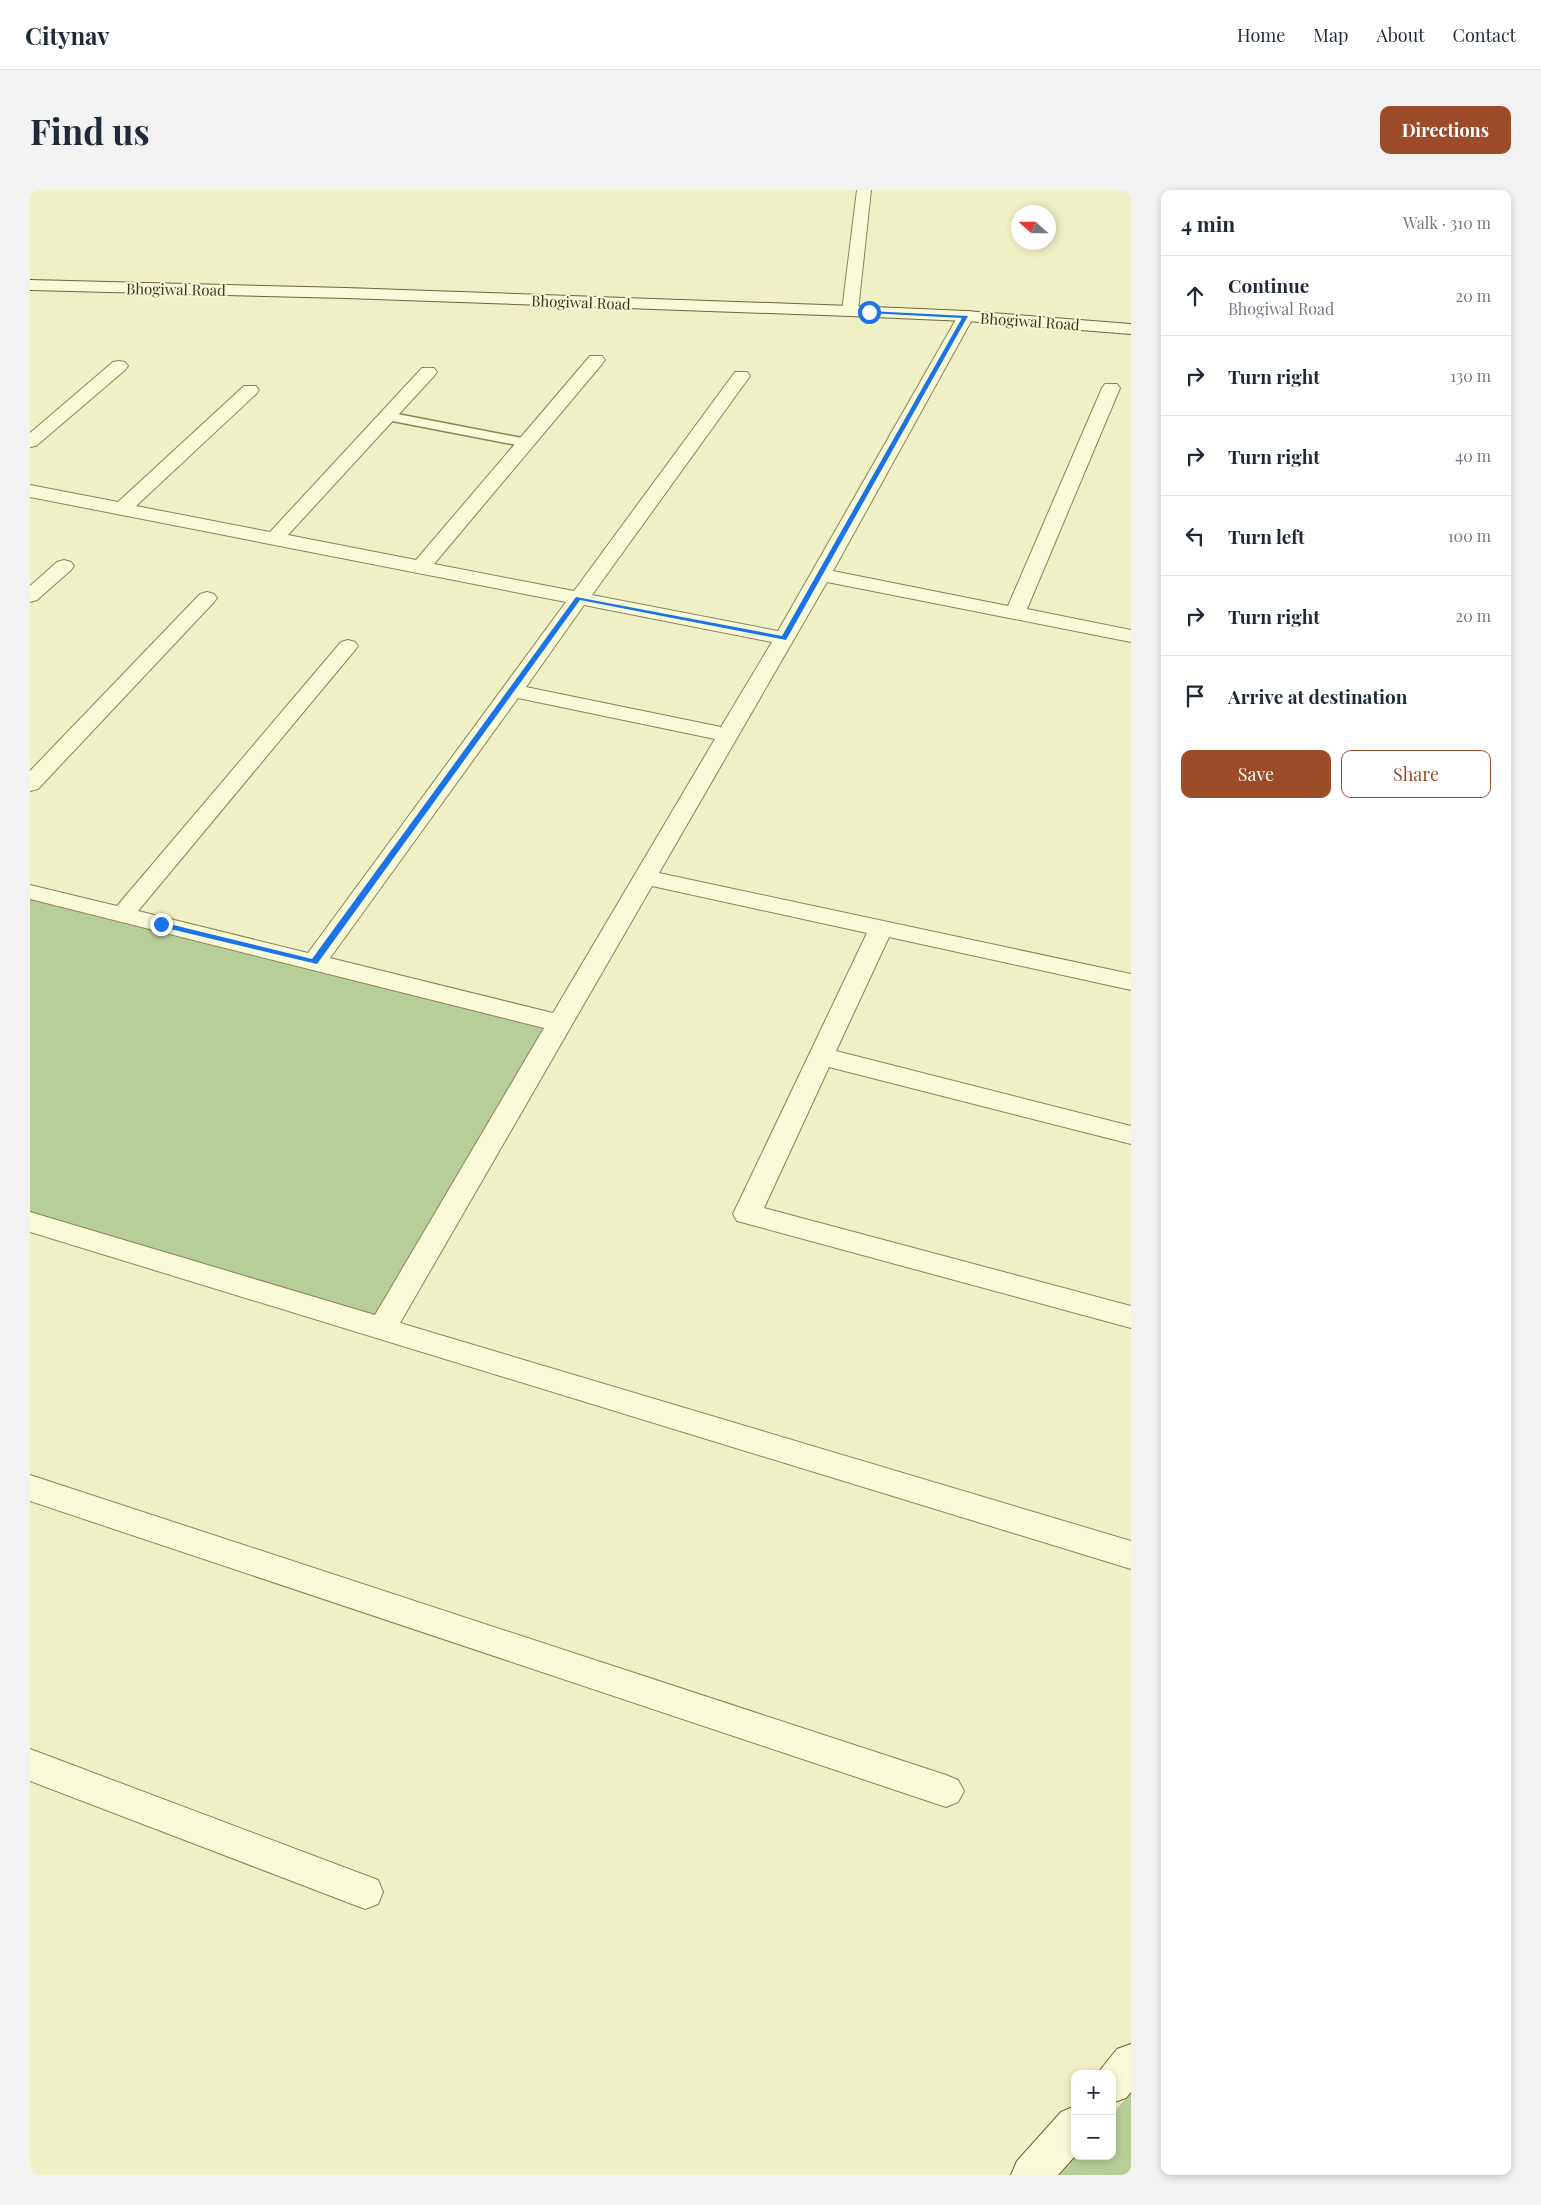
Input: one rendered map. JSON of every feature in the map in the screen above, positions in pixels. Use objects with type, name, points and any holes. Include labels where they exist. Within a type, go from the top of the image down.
[{"type":"street","points":[[850,312],[864,190]]},
{"type":"street","name":"Bhogiwal Road","points":[[30,285],[346,293],[966,316],[1131,329]]},
{"type":"street","points":[[383,1327],[821,575],[966,316]]},
{"type":"street","points":[[421,567],[596,360]]},
{"type":"street","points":[[30,442],[119,366]]},
{"type":"street","points":[[274,539],[428,372]]},
{"type":"street","points":[[314,962],[740,376]]},
{"type":"street","points":[[1015,613],[1110,388]]},
{"type":"street","points":[[122,509],[250,390]]},
{"type":"street","points":[[30,492],[784,638]]},
{"type":"street","points":[[30,596],[64,566]]},
{"type":"street","points":[[821,575],[1131,636]]},
{"type":"street","points":[[30,784],[207,598]]},
{"type":"street","points":[[122,914],[348,646]]},
{"type":"street","points":[[511,690],[728,735]]},
{"type":"street","points":[[645,877],[1131,982]]},
{"type":"street","points":[[30,892],[560,1023]]},
{"type":"street","points":[[881,928],[747,1214],[1131,1317]]},
{"type":"street","points":[[821,1056],[1131,1135]]},
{"type":"street","points":[[30,1222],[1131,1554]]},
{"type":"street","points":[[30,1488],[946,1791]]},
{"type":"street","points":[[30,1765],[365,1892]]},
{"type":"street","points":[[1116,2080],[1131,2063]]},
{"type":"street","points":[[1031,2175],[1071,2130]]},
{"type":"lane","points":[[387,416],[527,442]]},
{"type":"green space","points":[[30,891],[560,1023],[383,1327],[30,1222]]},
{"type":"green space","points":[[1131,2093],[1131,2175],[1058,2175],[1071,2160],[1116,2160],[1116,2110]]},
{"type":"route","points":[[161,924],[314,962],[578,598],[784,638],[966,316],[869,312]]}]
